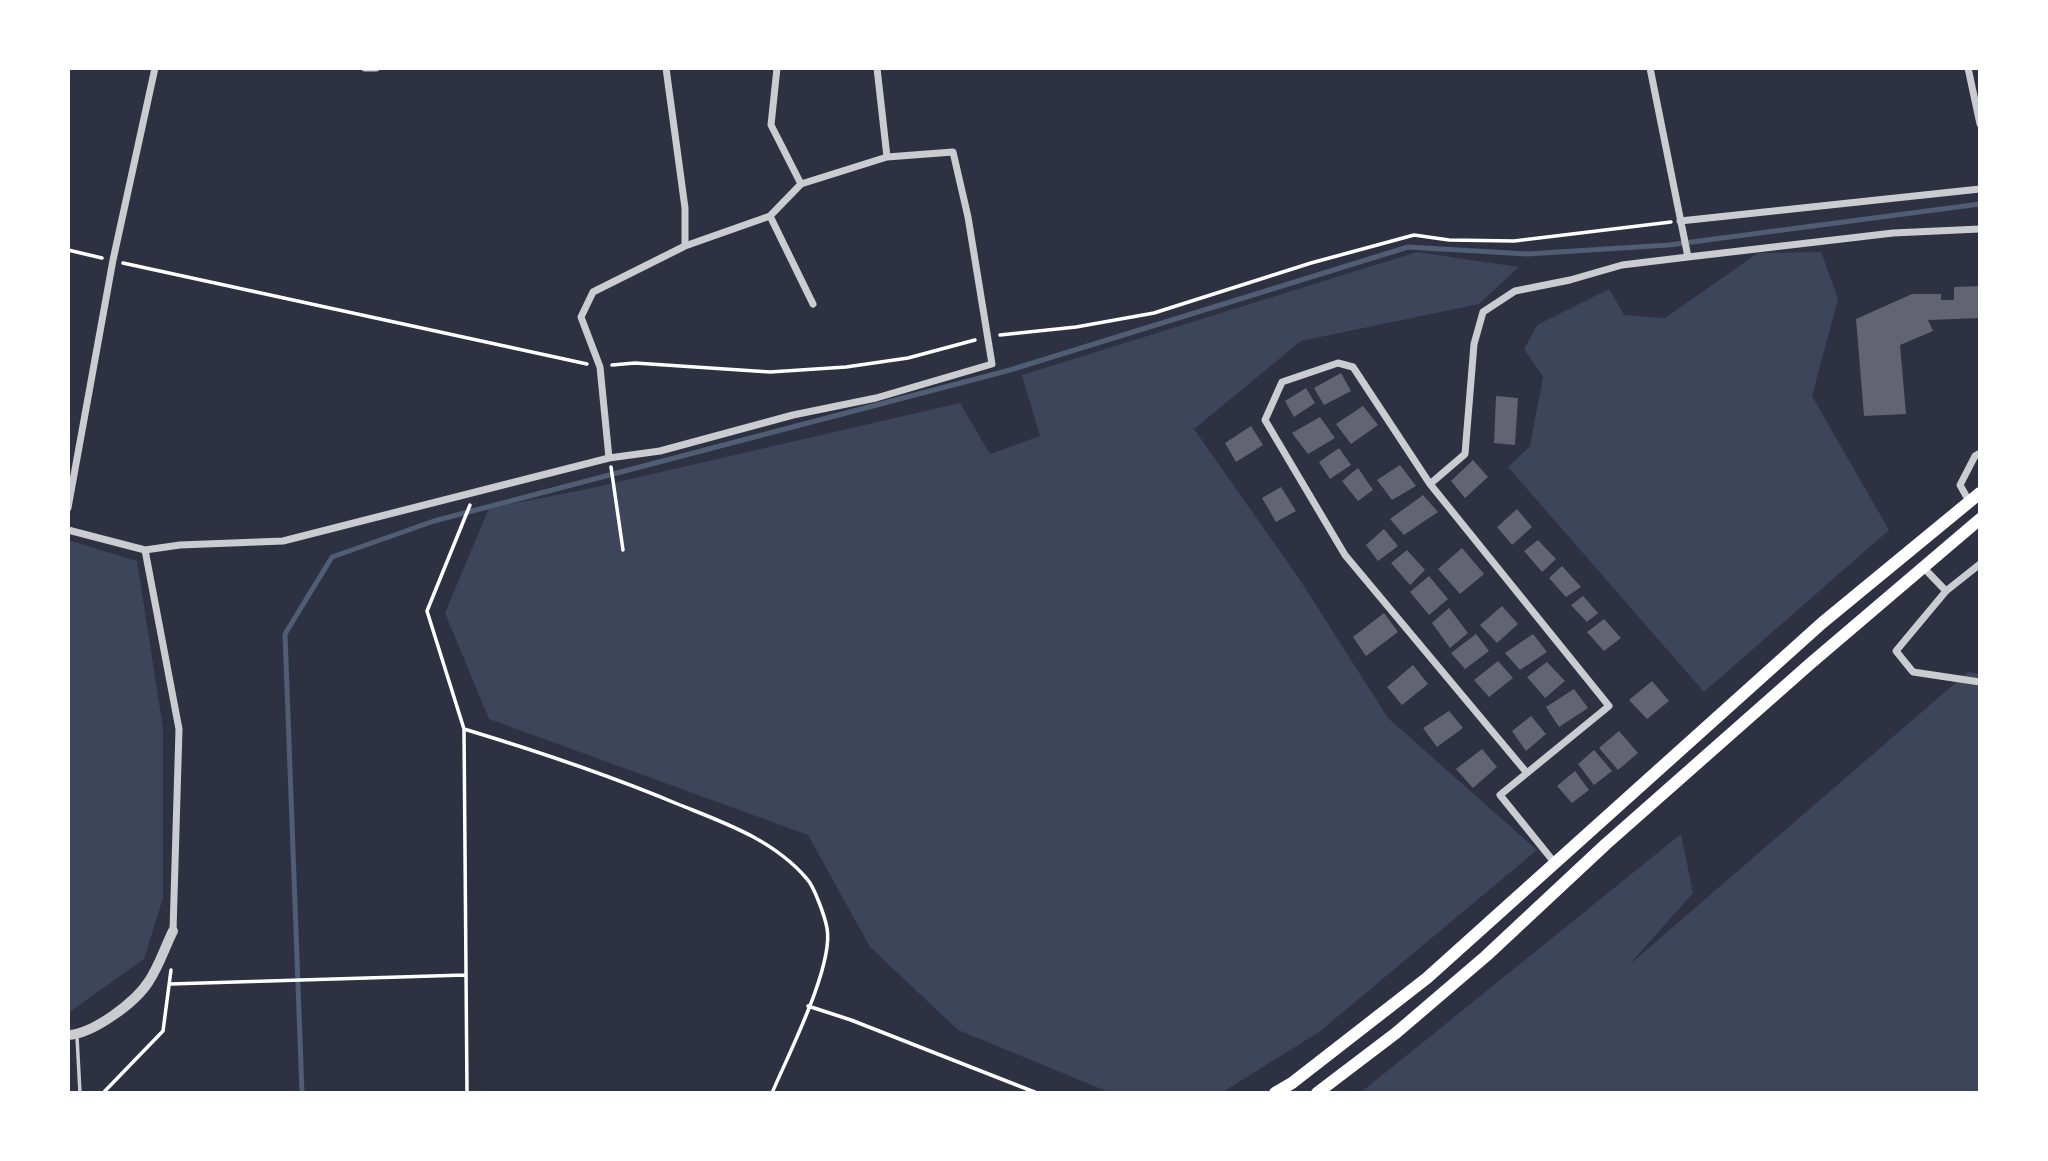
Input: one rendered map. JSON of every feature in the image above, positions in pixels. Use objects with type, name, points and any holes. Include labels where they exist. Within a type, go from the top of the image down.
[{"type":"main road","points":[[1275,1093],[1292,1083],[1427,978],[1822,623],[1975,497]]},
{"type":"main road","points":[[1317,1093],[1396,1033],[1486,956],[1811,663],[1980,519]]},
{"type":"street","points":[[68,508],[113,260],[155,68]]},
{"type":"street","points":[[365,68],[376,68]]},
{"type":"street","points":[[666,68],[685,208],[685,246]]},
{"type":"street","points":[[777,68],[771,125],[801,184]]},
{"type":"street","points":[[877,68],[887,157]]},
{"type":"street","points":[[1650,68],[1687,253]]},
{"type":"street","points":[[1968,68],[1980,124]]},
{"type":"street","points":[[68,530],[145,550],[180,545],[283,541],[609,458],[660,451],[793,415],[876,398],[992,364],[968,217],[953,152],[887,157],[801,184],[770,216],[685,246],[593,292],[581,317],[600,366],[609,458]]},
{"type":"street","points":[[1680,221],[1980,189]]},
{"type":"street","points":[[770,216],[813,303]]},
{"type":"street","points":[[1430,484],[1465,454],[1474,344],[1483,312],[1515,290],[1570,281],[1622,265],[1687,253],[1894,233],[1980,229]]},
{"type":"street","points":[[1527,773],[1345,555],[1265,420],[1282,382],[1338,363],[1353,366],[1430,484],[1609,706],[1527,773],[1500,795],[1554,862]]},
{"type":"street","points":[[1975,497],[1960,485],[1975,456],[1980,453]]},
{"type":"street","points":[[73,1035],[111,1018],[149,983],[173,931],[179,729],[145,550]]},
{"type":"street","points":[[1980,564],[1947,591],[1896,651],[1913,672],[1980,682]]},
{"type":"street","points":[[1923,567],[1947,591]]},
{"type":"lane","points":[[73,1035],[79,1093]]},
{"type":"path","points":[[68,250],[600,366],[635,363],[770,372],[908,358],[988,337],[1076,327],[1154,313],[1311,263],[1414,235],[1449,240],[1514,242],[1680,221]]},
{"type":"path","points":[[609,458],[623,550]]},
{"type":"path","points":[[467,1093],[464,729],[427,611],[475,493]]},
{"type":"path","points":[[464,729],[565,760],[755,837],[787,860],[809,881],[827,929],[824,963],[772,1093]]},
{"type":"path","points":[[103,1093],[163,1031],[172,957]]},
{"type":"path","points":[[170,984],[465,975]]},
{"type":"path","points":[[808,1006],[851,1020],[1037,1093]]},
{"type":"shaded area","points":[[1417,252],[1519,267],[1479,304],[1301,341],[1194,429],[1298,577],[1388,718],[1537,850],[1319,1032],[1221,1093],[1111,1093],[958,1030],[870,947],[808,835],[489,719],[445,613],[489,508],[583,490],[960,403],[990,454],[1040,436],[1022,375]]},
{"type":"shaded area","points":[[1821,252],[1838,299],[1812,396],[1889,530],[1704,692],[1508,467],[1530,446],[1543,377],[1524,349],[1537,325],[1609,289],[1624,315],[1665,318],[1758,253]]},
{"type":"shaded area","points":[[68,540],[137,561],[163,728],[163,898],[144,959],[68,1013]]},
{"type":"shaded area","points":[[1968,672],[1980,674],[1980,1093],[1360,1093],[1681,834],[1693,893],[1629,965]]},
{"type":"building","points":[[1980,286],[1980,318],[1928,320],[1933,331],[1900,345],[1906,414],[1864,416],[1856,319],[1912,294],[1941,294],[1941,300],[1954,300],[1954,287]]},
{"type":"building","points":[[1341,373],[1351,391],[1324,405],[1314,388]]},
{"type":"building","points":[[1306,388],[1315,403],[1294,417],[1285,401]]},
{"type":"building","points":[[1496,396],[1518,398],[1515,445],[1494,443]]},
{"type":"building","points":[[1363,406],[1378,425],[1351,444],[1336,424]]},
{"type":"building","points":[[1320,417],[1335,438],[1308,454],[1292,433]]},
{"type":"building","points":[[1251,426],[1263,445],[1236,462],[1225,443]]},
{"type":"building","points":[[1339,448],[1351,465],[1330,479],[1319,462]]},
{"type":"building","points":[[1473,460],[1488,477],[1465,498],[1451,481]]},
{"type":"building","points":[[1400,465],[1416,486],[1392,500],[1377,480]]},
{"type":"building","points":[[1358,468],[1373,490],[1358,501],[1342,481]]},
{"type":"building","points":[[1281,487],[1296,511],[1276,522],[1262,498]]},
{"type":"building","points":[[1423,495],[1438,512],[1404,535],[1390,519]]},
{"type":"building","points":[[1517,509],[1532,527],[1512,545],[1497,527]]},
{"type":"building","points":[[1384,529],[1398,546],[1378,561],[1366,545]]},
{"type":"building","points":[[1538,540],[1556,559],[1542,572],[1524,551]]},
{"type":"building","points":[[1462,548],[1484,574],[1460,594],[1438,569]]},
{"type":"building","points":[[1407,550],[1425,570],[1410,585],[1391,563]]},
{"type":"building","points":[[1562,566],[1581,587],[1566,597],[1549,578]]},
{"type":"building","points":[[1429,576],[1448,599],[1429,615],[1410,592]]},
{"type":"building","points":[[1583,596],[1598,613],[1587,622],[1571,605]]},
{"type":"building","points":[[1502,606],[1518,624],[1497,643],[1480,625]]},
{"type":"building","points":[[1449,608],[1468,633],[1450,648],[1432,623]]},
{"type":"building","points":[[1384,613],[1398,632],[1366,656],[1353,637]]},
{"type":"building","points":[[1604,619],[1621,638],[1604,651],[1587,632]]},
{"type":"building","points":[[1476,634],[1489,651],[1465,669],[1451,653]]},
{"type":"building","points":[[1533,634],[1547,652],[1520,670],[1505,653]]},
{"type":"building","points":[[1498,661],[1513,678],[1489,697],[1474,680]]},
{"type":"building","points":[[1547,662],[1565,681],[1545,698],[1527,677]]},
{"type":"building","points":[[1413,665],[1428,684],[1402,705],[1387,687]]},
{"type":"building","points":[[1652,681],[1669,701],[1647,719],[1629,700]]},
{"type":"building","points":[[1574,689],[1588,708],[1559,727],[1546,707]]},
{"type":"building","points":[[1449,711],[1463,728],[1437,747],[1423,728]]},
{"type":"building","points":[[1531,716],[1546,734],[1526,751],[1512,731]]},
{"type":"building","points":[[1619,731],[1638,753],[1618,770],[1599,748]]},
{"type":"building","points":[[1482,749],[1497,767],[1473,788],[1456,769]]},
{"type":"building","points":[[1594,750],[1612,771],[1594,785],[1578,764]]},
{"type":"building","points":[[1575,771],[1589,790],[1572,803],[1557,786]]},
{"type":"waterway","points":[[302,1093],[285,634],[332,557],[434,521],[1010,370],[1408,247],[1527,254],[1669,245],[1980,204]]}]
